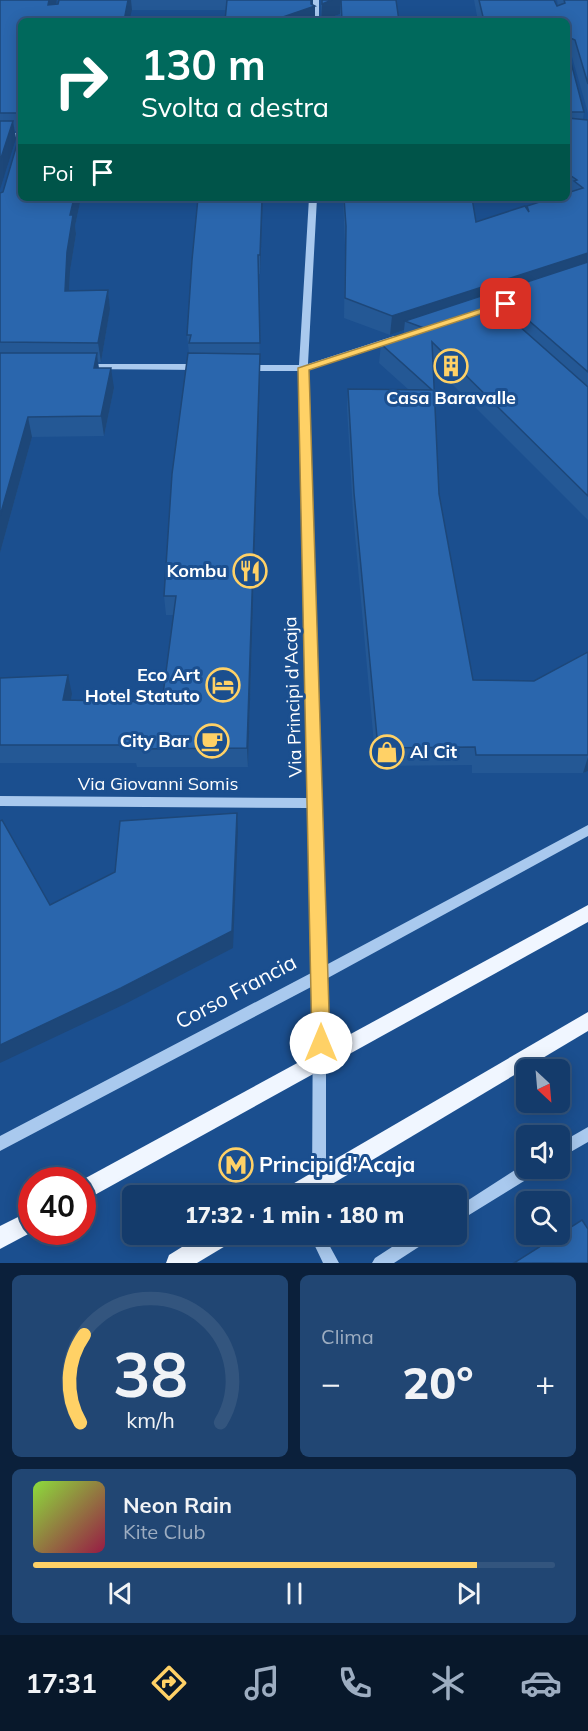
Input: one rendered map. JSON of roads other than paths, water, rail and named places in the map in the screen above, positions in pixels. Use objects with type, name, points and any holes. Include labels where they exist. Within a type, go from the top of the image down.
[{"type":"main road","points":[[96,1184],[588,913]]},
{"type":"main road","points":[[322,1185],[588,1021]]},
{"type":"main road","points":[[0,1238],[18,1228]]},
{"type":"main road","points":[[177,1263],[206,1245]]},
{"type":"street","points":[[316,0],[316,18]]},
{"type":"street","points":[[0,135],[18,135]]},
{"type":"street","name":"Via Principi d'Acaja","points":[[313,201],[303,368],[320,975],[319,1185]]},
{"type":"street","points":[[231,368],[303,368],[400,338]]},
{"type":"street","points":[[69,367],[208,368]]},
{"type":"street","name":"Via Giovanni Somis","points":[[0,801],[316,803]]},
{"type":"street","name":"Corso Francia","points":[[0,1144],[588,830]]},
{"type":"street","points":[[570,1145],[588,1134]]},
{"type":"street","points":[[467,1209],[516,1178]]},
{"type":"street","points":[[322,1245],[331,1263]]},
{"type":"street","points":[[380,1263],[409,1245]]},
{"type":"place","name":"Casa Baravalle","points":[[451,366]]},
{"type":"place","name":"Kombu","points":[[250,571]]},
{"type":"place","name":"Eco Art Hotel Statuto","points":[[223,685]]},
{"type":"place","name":"City Bar","points":[[212,741]]},
{"type":"place","name":"Al Cit","points":[[387,752]]},
{"type":"place","name":"Principi d'Acaja","points":[[236,1165]]}]
